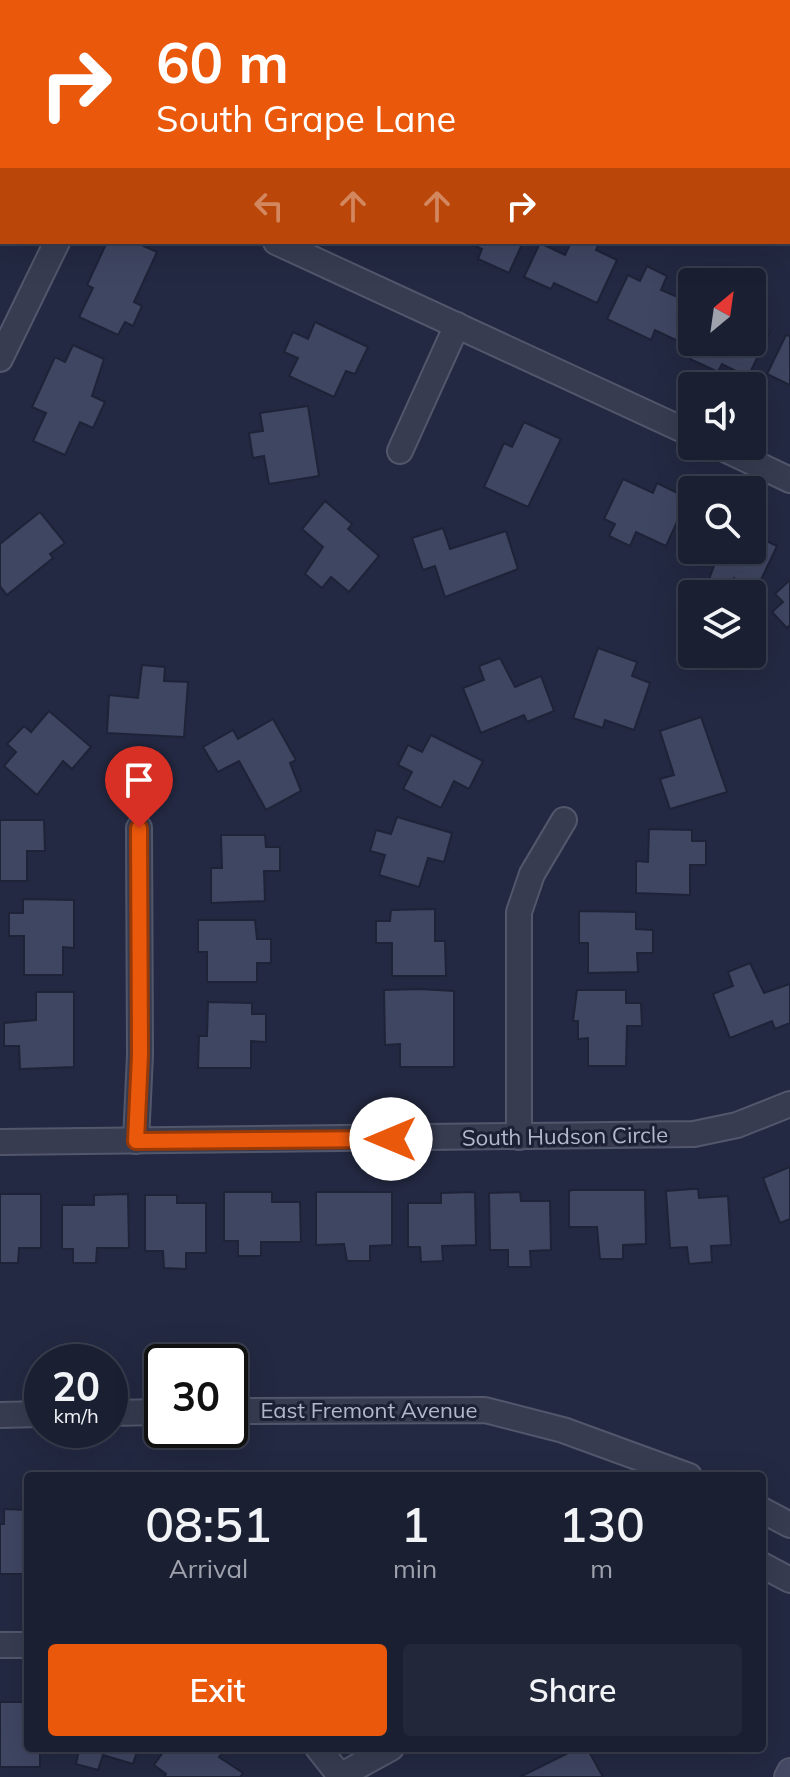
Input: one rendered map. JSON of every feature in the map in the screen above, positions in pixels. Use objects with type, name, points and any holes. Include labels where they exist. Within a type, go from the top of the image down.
[{"type":"street","points":[[0,359],[56,244]]},
{"type":"street","points":[[281,244],[678,428]]},
{"type":"street","points":[[400,451],[457,325]]},
{"type":"street","points":[[748,460],[790,480]]},
{"type":"street","points":[[519,1137],[519,912],[532,874],[564,820]]},
{"type":"street","points":[[136,1141],[140,1055],[139,828]]},
{"type":"street","name":"South Hudson Circle","points":[[0,1142],[694,1134],[737,1125],[790,1104]]},
{"type":"street","name":"East Fremont Avenue","points":[[248,1411],[485,1410],[538,1422],[677,1472]]},
{"type":"street","points":[[0,1415],[24,1414]]},
{"type":"street","name":"East Fremont Avenue","points":[[597,1445],[629,1472]]},
{"type":"street","points":[[766,1512],[790,1525]]},
{"type":"street","points":[[766,1567],[790,1580]]},
{"type":"street","points":[[0,1645],[24,1645]]},
{"type":"street","points":[[321,1752],[340,1776],[384,1752]]},
{"type":"street","points":[[787,1777],[790,1771]]},
{"type":"building","points":[[106,244],[139,244],[157,252],[134,302],[142,306],[133,326],[125,322],[118,335],[79,317],[93,288],[87,285]]},
{"type":"building","points":[[471,244],[522,244],[509,273],[478,259],[482,249]]},
{"type":"building","points":[[540,244],[565,255],[570,244],[599,244],[596,250],[617,260],[597,303],[554,283],[551,289],[524,277]]},
{"type":"building","points":[[647,266],[667,276],[661,290],[678,297],[678,341],[655,330],[651,340],[607,319],[628,275],[640,281]]},
{"type":"building","points":[[315,322],[368,347],[355,374],[346,371],[334,397],[289,376],[298,358],[284,352],[293,332],[308,339]]},
{"type":"building","points":[[786,335],[790,336],[790,385],[767,374]]},
{"type":"building","points":[[73,345],[104,359],[92,396],[105,402],[93,428],[80,422],[65,455],[33,441],[46,413],[32,407],[55,357],[65,362]]},
{"type":"building","points":[[691,356],[758,356],[750,372],[738,372],[722,364],[718,372],[690,359]]},
{"type":"building","points":[[308,406],[319,476],[269,484],[264,456],[253,458],[249,433],[263,431],[260,413]]},
{"type":"building","points":[[524,422],[561,439],[528,507],[484,487],[504,443],[512,447]]},
{"type":"building","points":[[623,479],[653,493],[657,483],[678,493],[678,520],[666,546],[636,532],[630,546],[609,536],[615,524],[604,519]]},
{"type":"building","points":[[325,501],[352,524],[348,529],[379,556],[349,592],[331,577],[322,588],[305,574],[323,547],[302,529]]},
{"type":"building","points":[[40,512],[65,543],[50,554],[53,558],[7,595],[0,586],[0,544]]},
{"type":"building","points":[[443,528],[450,549],[506,531],[518,569],[445,597],[435,566],[423,570],[412,538]]},
{"type":"building","points":[[766,541],[777,546],[761,580],[709,580],[715,564],[766,564]]},
{"type":"building","points":[[790,580],[790,625],[787,628],[772,612],[783,602],[775,594]]},
{"type":"building","points":[[598,648],[637,662],[632,676],[650,683],[634,730],[605,720],[603,728],[573,718]]},
{"type":"building","points":[[500,658],[515,687],[541,676],[554,711],[527,722],[524,715],[481,733],[463,688],[484,680],[479,666]]},
{"type":"building","points":[[142,665],[165,667],[164,681],[188,682],[184,737],[107,733],[109,695],[138,698]]},
{"type":"building","points":[[49,711],[91,747],[72,769],[63,761],[37,795],[4,766],[16,752],[7,744],[24,726],[31,732]]},
{"type":"building","points":[[701,717],[727,792],[670,809],[660,779],[674,775],[660,731]]},
{"type":"building","points":[[273,719],[296,760],[290,763],[301,791],[266,810],[239,761],[218,772],[203,747],[233,730],[238,739]]},
{"type":"building","points":[[431,735],[483,761],[469,789],[454,781],[441,808],[403,789],[412,772],[398,765],[408,745],[422,752]]},
{"type":"building","points":[[397,817],[452,833],[444,862],[428,858],[419,887],[379,875],[385,855],[370,851],[376,830],[391,834]]},
{"type":"building","points":[[0,820],[44,820],[45,851],[27,851],[27,881],[0,881]]},
{"type":"building","points":[[649,829],[692,830],[692,841],[706,841],[706,865],[690,865],[690,895],[636,893],[636,861],[648,862]]},
{"type":"building","points":[[221,835],[265,835],[266,847],[280,847],[280,871],[264,871],[265,901],[211,903],[211,868],[222,868]]},
{"type":"building","points":[[23,899],[74,900],[74,948],[63,947],[63,975],[24,975],[24,936],[9,936],[9,913],[23,913]]},
{"type":"building","points":[[435,909],[435,941],[445,941],[446,976],[392,976],[392,943],[376,943],[376,921],[390,921],[391,910]]},
{"type":"building","points":[[579,911],[636,912],[636,929],[653,930],[653,953],[637,953],[638,972],[588,973],[588,943],[579,943]]},
{"type":"building","points":[[198,920],[255,920],[257,939],[271,939],[271,963],[257,963],[257,982],[207,982],[207,952],[198,952]]},
{"type":"building","points":[[750,963],[764,993],[790,984],[790,1023],[775,1029],[772,1021],[730,1038],[713,994],[733,986],[728,972]]},
{"type":"building","points":[[384,990],[454,991],[454,1067],[400,1067],[400,1044],[385,1045]]},
{"type":"building","points":[[577,990],[626,990],[626,1003],[641,1003],[642,1026],[627,1026],[626,1066],[588,1066],[588,1038],[578,1039],[578,1021],[573,1021]]},
{"type":"building","points":[[36,992],[74,992],[74,1067],[20,1069],[19,1046],[4,1046],[4,1023],[36,1020]]},
{"type":"building","points":[[208,1002],[252,1003],[252,1014],[266,1014],[266,1042],[251,1041],[251,1068],[198,1068],[199,1036],[207,1036]]},
{"type":"building","points":[[790,1167],[790,1219],[780,1223],[763,1178]]},
{"type":"building","points":[[698,1189],[699,1198],[728,1196],[731,1245],[711,1246],[712,1262],[689,1264],[687,1247],[670,1248],[666,1191]]},
{"type":"building","points":[[645,1190],[646,1244],[623,1245],[623,1259],[600,1259],[597,1227],[569,1227],[569,1191]]},
{"type":"building","points":[[224,1192],[272,1192],[272,1202],[300,1202],[301,1242],[261,1242],[261,1256],[238,1256],[238,1241],[224,1241]]},
{"type":"building","points":[[316,1192],[392,1192],[392,1245],[370,1246],[370,1261],[347,1261],[344,1244],[316,1245]]},
{"type":"building","points":[[520,1192],[521,1201],[550,1201],[551,1250],[530,1251],[531,1267],[508,1267],[508,1250],[490,1250],[489,1193]]},
{"type":"building","points":[[441,1193],[475,1193],[476,1245],[442,1246],[443,1261],[421,1262],[420,1247],[408,1247],[408,1203],[441,1203]]},
{"type":"building","points":[[0,1194],[41,1194],[41,1248],[19,1248],[18,1263],[0,1263]]},
{"type":"building","points":[[128,1194],[129,1248],[97,1248],[96,1263],[73,1263],[73,1249],[62,1249],[62,1205],[94,1205],[94,1195]]},
{"type":"building","points":[[145,1195],[177,1195],[177,1203],[206,1203],[206,1253],[186,1253],[186,1269],[164,1268],[163,1251],[145,1251]]},
{"type":"building","points":[[4,1509],[24,1510],[24,1574],[0,1574],[0,1524],[4,1524]]},
{"type":"building","points":[[0,1702],[24,1702],[24,1752],[40,1752],[40,1767],[0,1767]]},
{"type":"building","points":[[79,1752],[137,1752],[133,1764],[103,1755],[98,1770],[76,1764]]},
{"type":"building","points":[[163,1752],[223,1752],[219,1757],[243,1773],[240,1777],[164,1777],[166,1774],[154,1765]]},
{"type":"building","points":[[570,1752],[589,1752],[603,1777],[520,1777]]},
{"type":"route","points":[[139,828],[140,1055],[136,1141],[391,1139]]}]
